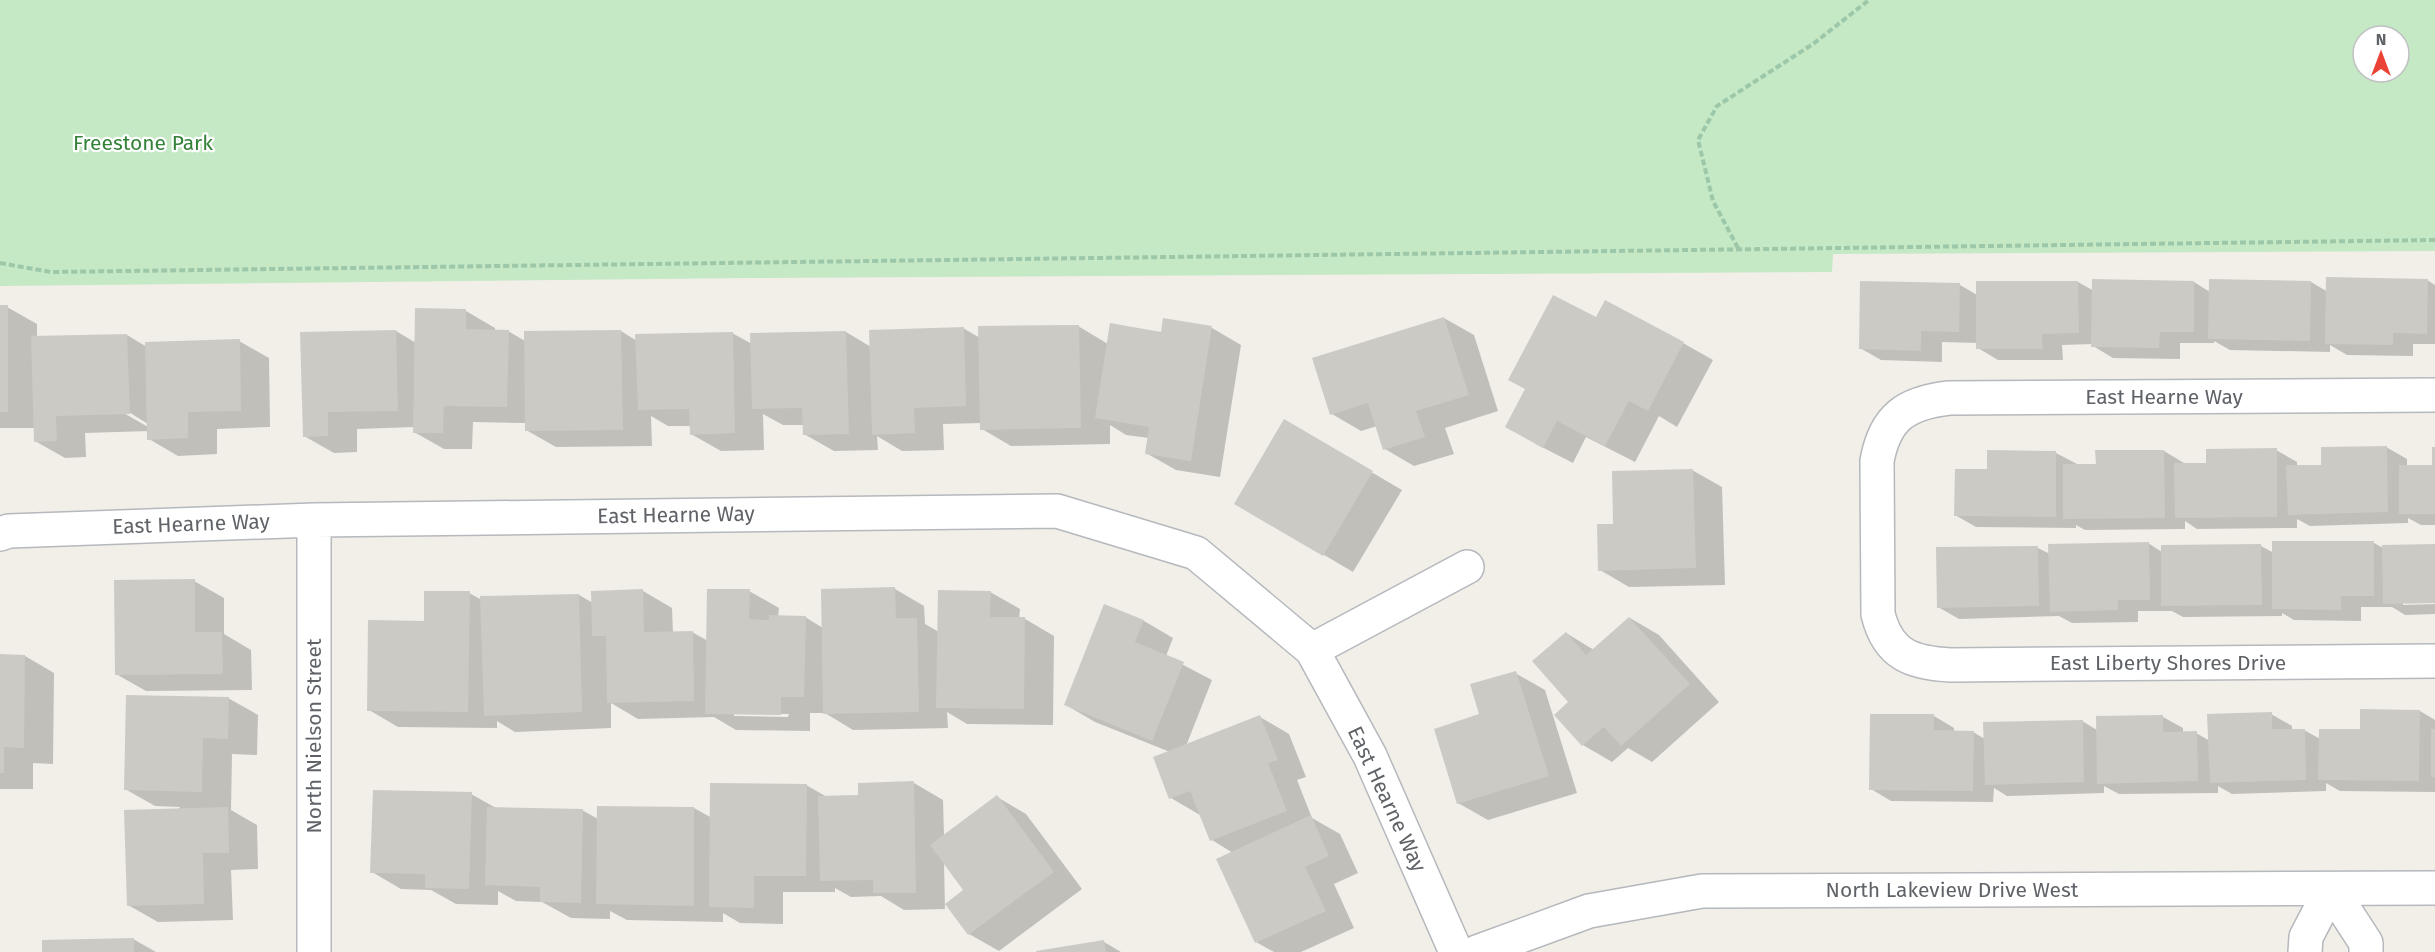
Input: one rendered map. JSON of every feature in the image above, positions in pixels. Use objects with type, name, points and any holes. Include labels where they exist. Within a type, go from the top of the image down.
[{"type":"street","name":"East Hearne Way","points":[[1903,655],[1891,644],[1882,630],[1878,614],[1877,461],[1887,428],[1898,415],[1913,406],[1949,398],[2435,395]]},
{"type":"street","name":"East Hearne Way","points":[[0,534],[9,531],[314,520],[1057,511],[1196,553],[1312,650],[1370,756],[1456,952]]},
{"type":"street","name":"North Nielson Street","points":[[314,520],[314,952]]},
{"type":"street","points":[[1312,650],[1467,567]]},
{"type":"street","name":"East Liberty Shores Drive","points":[[1903,655],[1917,661],[1951,665],[2435,661]]},
{"type":"street","name":"North Lakeview Drive West","points":[[1477,952],[1589,911],[1702,891],[2435,888]]},
{"type":"street","points":[[2305,952],[2306,937],[2331,889],[2366,943],[2366,952]]},
{"type":"path","points":[[1738,248],[1713,201],[1698,140],[1716,106],[1813,44],[1869,0]]},
{"type":"path","points":[[0,263],[51,272],[2435,240]]},
{"type":"green space","name":"Freestone Park","points":[[0,0],[2435,0],[2435,251],[1833,254],[1832,272],[751,278],[0,286]]},
{"type":"building","points":[[2326,277],[2428,279],[2427,334],[2393,333],[2393,345],[2325,344]]},
{"type":"building","points":[[2092,279],[2194,281],[2194,332],[2160,332],[2159,348],[2091,347]]},
{"type":"building","points":[[2209,279],[2311,281],[2310,341],[2208,339]]},
{"type":"building","points":[[1860,281],[1960,283],[1959,332],[1921,331],[1921,351],[1859,349]]},
{"type":"building","points":[[1976,281],[2078,281],[2079,333],[2042,334],[2043,349],[1976,349]]},
{"type":"building","points":[[1553,295],[1596,317],[1605,300],[1684,342],[1648,411],[1629,401],[1605,446],[1557,421],[1543,448],[1505,427],[1525,389],[1508,380]]},
{"type":"building","points":[[0,305],[8,305],[8,412],[0,412]]},
{"type":"building","points":[[415,308],[466,309],[466,329],[509,330],[507,407],[444,406],[443,433],[413,433]]},
{"type":"building","points":[[1444,317],[1469,395],[1416,411],[1425,437],[1383,450],[1368,403],[1330,415],[1312,358]]},
{"type":"building","points":[[1163,318],[1212,326],[1191,461],[1145,454],[1149,427],[1095,418],[1110,323],[1161,332]]},
{"type":"building","points":[[1079,325],[1081,428],[980,430],[978,326]]},
{"type":"building","points":[[964,327],[966,406],[914,408],[915,433],[872,435],[869,330]]},
{"type":"building","points":[[396,330],[398,411],[328,412],[328,436],[303,437],[300,332]]},
{"type":"building","points":[[621,330],[623,430],[525,431],[524,331]]},
{"type":"building","points":[[846,331],[849,434],[803,435],[802,408],[752,409],[750,333]]},
{"type":"building","points":[[733,332],[735,433],[690,435],[689,409],[638,410],[635,334]]},
{"type":"building","points":[[127,334],[130,414],[56,416],[57,441],[34,442],[31,336]]},
{"type":"building","points":[[240,339],[241,411],[188,412],[188,438],[147,440],[145,342]]},
{"type":"building","points":[[1284,419],[1373,471],[1323,556],[1234,504]]},
{"type":"building","points":[[2387,446],[2388,512],[2288,515],[2286,465],[2321,465],[2321,447]]},
{"type":"building","points":[[2432,447],[2435,447],[2435,514],[2399,514],[2399,465],[2432,465]]},
{"type":"building","points":[[2277,448],[2277,517],[2175,518],[2174,463],[2206,463],[2206,449]]},
{"type":"building","points":[[1987,450],[2056,451],[2056,517],[1954,516],[1955,469],[1987,469]]},
{"type":"building","points":[[2095,450],[2164,450],[2165,518],[2063,519],[2063,464],[2096,464]]},
{"type":"building","points":[[1693,469],[1696,568],[1598,571],[1597,524],[1613,524],[1612,471]]},
{"type":"building","points":[[2272,541],[2374,541],[2374,596],[2341,596],[2341,610],[2272,609]]},
{"type":"building","points":[[2149,542],[2150,600],[2118,600],[2118,610],[2050,612],[2048,544]]},
{"type":"building","points":[[2261,544],[2262,605],[2161,606],[2161,545]]},
{"type":"building","points":[[2435,544],[2435,603],[2383,604],[2382,545]]},
{"type":"building","points":[[2038,546],[2039,606],[1937,608],[1936,547]]},
{"type":"building","points":[[195,579],[195,632],[222,632],[223,674],[115,675],[114,580]]},
{"type":"building","points":[[895,587],[896,618],[917,618],[919,712],[823,714],[821,589]]},
{"type":"building","points":[[643,589],[644,632],[693,631],[694,701],[607,703],[606,636],[592,636],[591,591]]},
{"type":"building","points":[[707,589],[750,589],[749,619],[769,620],[769,615],[806,616],[804,697],[781,697],[781,715],[705,714]]},
{"type":"building","points":[[938,590],[991,591],[990,617],[1025,617],[1024,709],[936,708]]},
{"type":"building","points":[[424,591],[470,591],[468,712],[367,711],[368,620],[424,621]]},
{"type":"building","points":[[579,594],[582,712],[484,716],[480,596]]},
{"type":"building","points":[[1104,604],[1144,620],[1135,642],[1184,662],[1152,741],[1064,705]]},
{"type":"building","points":[[1629,617],[1690,684],[1621,746],[1604,727],[1582,746],[1554,715],[1568,702],[1532,661],[1566,632],[1586,655]]},
{"type":"building","points":[[0,654],[25,655],[24,748],[4,747],[4,773],[0,773]]},
{"type":"building","points":[[1516,671],[1549,776],[1457,804],[1434,729],[1479,714],[1470,684]]},
{"type":"building","points":[[126,695],[229,697],[228,739],[203,738],[202,792],[124,790]]},
{"type":"building","points":[[2360,709],[2420,710],[2419,781],[2318,780],[2319,729],[2360,729]]},
{"type":"building","points":[[2272,712],[2272,729],[2305,729],[2306,780],[2210,783],[2207,714]]},
{"type":"building","points":[[1870,714],[1934,714],[1934,730],[1974,731],[1973,791],[1869,790]]},
{"type":"building","points":[[1260,715],[1278,760],[1268,763],[1287,811],[1210,841],[1190,791],[1169,799],[1153,757]]},
{"type":"building","points":[[2163,715],[2163,732],[2197,731],[2198,781],[2097,784],[2096,716]]},
{"type":"building","points":[[2083,720],[2084,782],[1985,785],[1983,722]]},
{"type":"building","points":[[2431,729],[2435,729],[2435,777],[2431,777]]},
{"type":"building","points":[[914,781],[916,893],[873,893],[873,880],[820,881],[818,796],[858,795],[858,783]]},
{"type":"building","points":[[710,783],[807,784],[806,876],[754,876],[754,908],[709,907]]},
{"type":"building","points":[[373,790],[472,792],[469,889],[425,888],[425,874],[370,873]]},
{"type":"building","points":[[997,795],[1054,872],[968,935],[945,904],[963,890],[930,845]]},
{"type":"building","points":[[597,806],[694,807],[694,906],[596,904]]},
{"type":"building","points":[[228,807],[229,853],[203,853],[204,904],[127,906],[124,810]]},
{"type":"building","points":[[487,807],[583,809],[581,903],[540,902],[540,887],[485,885]]},
{"type":"building","points":[[1311,815],[1329,856],[1305,867],[1326,911],[1255,943],[1216,859]]},
{"type":"building","points":[[134,938],[134,952],[42,952],[42,940]]},
{"type":"building","points":[[1104,940],[1106,952],[1036,952],[1036,951]]}]
